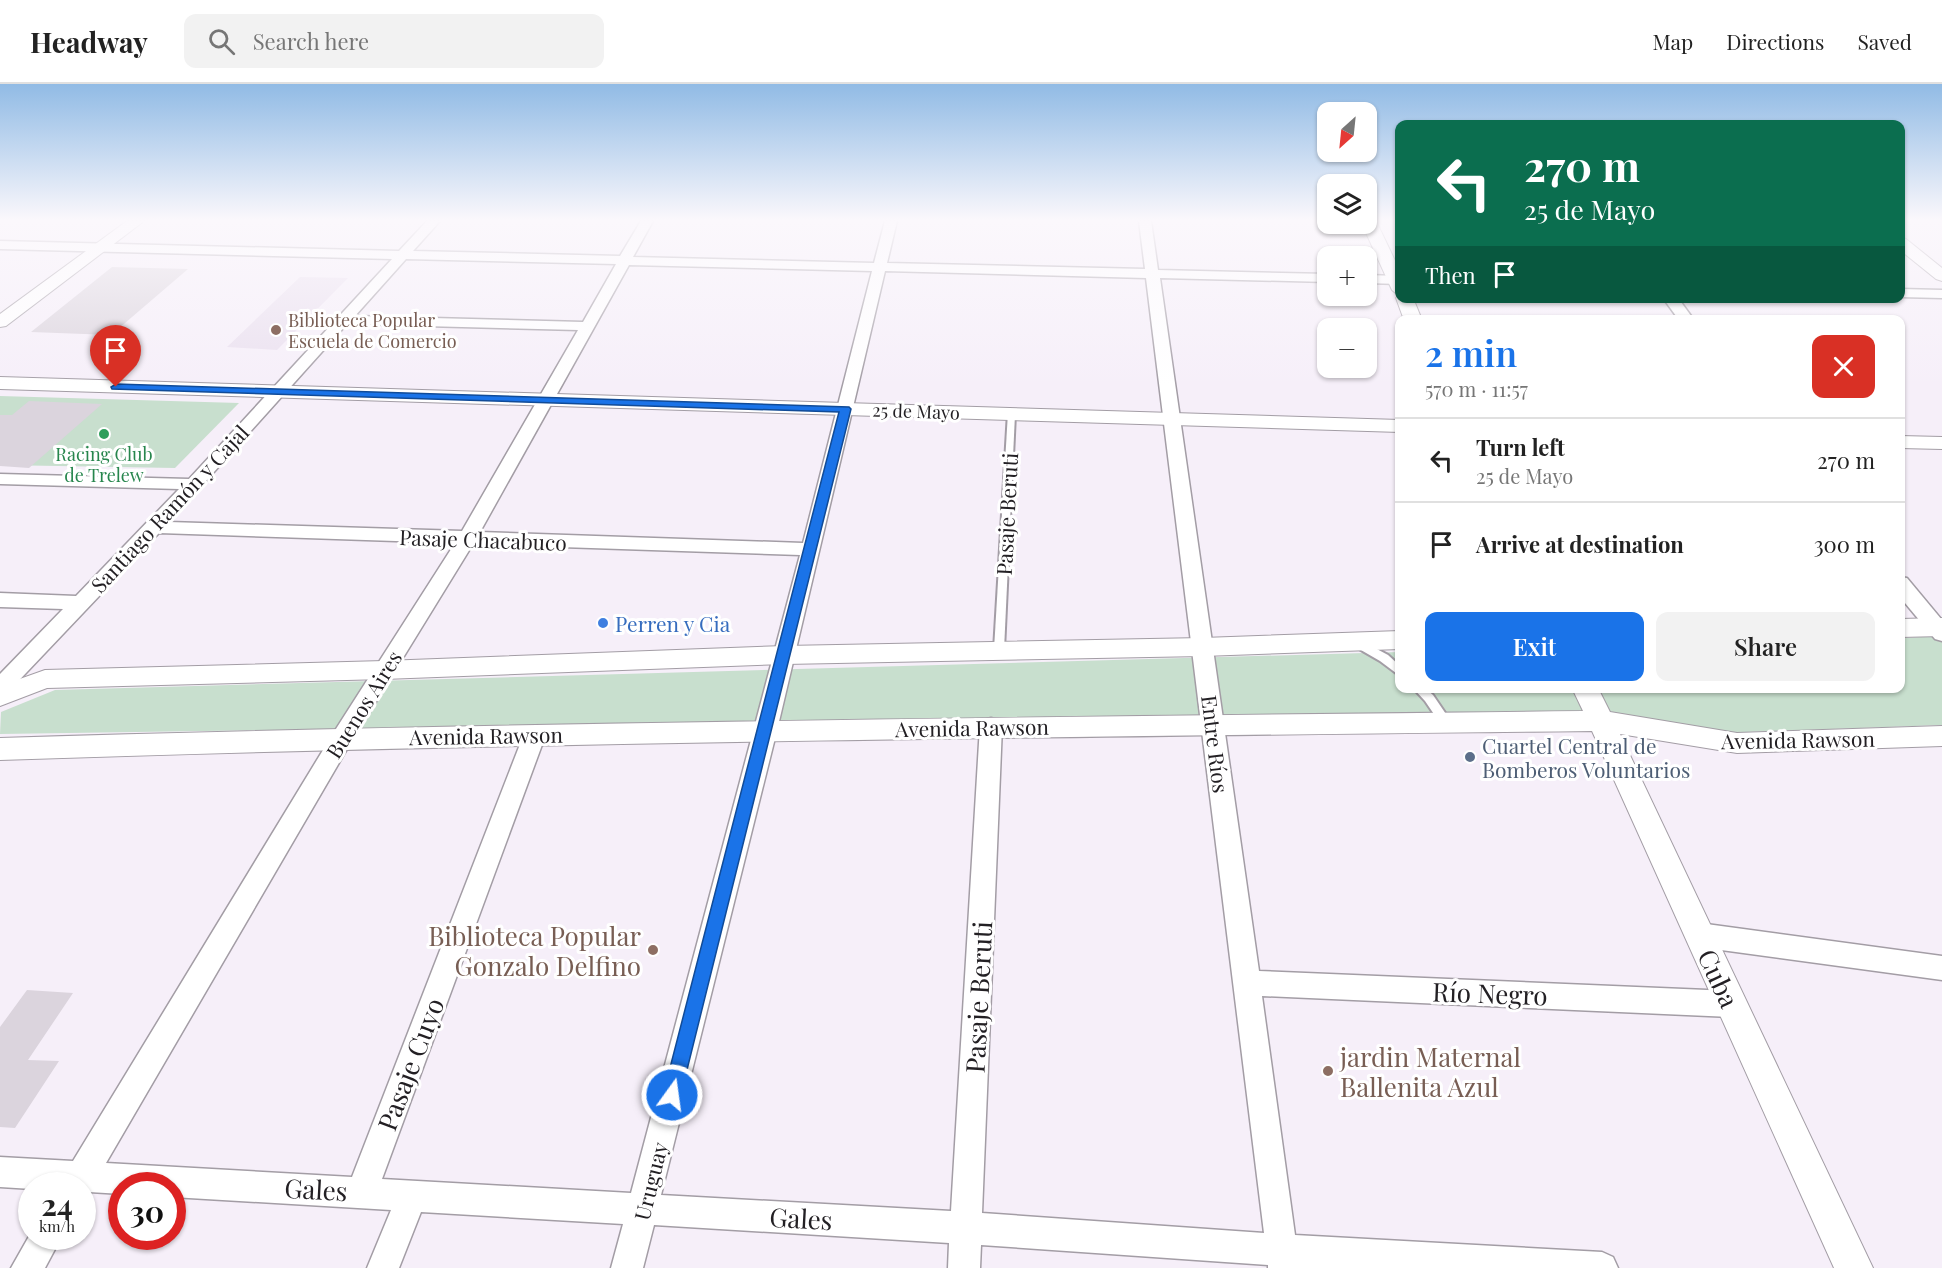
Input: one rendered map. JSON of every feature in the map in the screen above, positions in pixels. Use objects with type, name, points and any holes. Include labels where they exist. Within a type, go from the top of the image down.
[{"type":"street","points":[[0,322],[62,276]]},
{"type":"street","name":"Santiago Ramón y Cajal","points":[[0,687],[154,526],[383,276]]},
{"type":"street","name":"Buenos Aires","points":[[84,1172],[342,738],[467,539],[614,276]]},
{"type":"street","name":"Uruguay","points":[[627,1268],[785,655],[878,276]]},
{"type":"street","name":"Entre Ríos","points":[[1151,276],[1203,647],[1283,1259]]},
{"type":"street","points":[[1251,276],[1317,278]]},
{"type":"street","points":[[1377,280],[1395,283]]},
{"type":"street","points":[[1905,293],[1942,294]]},
{"type":"street","points":[[1674,303],[1683,315]]},
{"type":"street","points":[[343,320],[586,326]]},
{"type":"street","name":"25 de Mayo","points":[[0,383],[1395,426]]},
{"type":"street","points":[[1905,442],[1942,443]]},
{"type":"street","points":[[0,478],[193,484]]},
{"type":"street","name":"Pasaje Chacabuco","points":[[154,526],[467,539],[811,549]]},
{"type":"street","points":[[1905,589],[1940,630]]},
{"type":"street","points":[[0,600],[79,603]]},
{"type":"street","points":[[1905,628],[1940,630]]},
{"type":"street","points":[[0,696],[45,679],[384,670],[785,655],[1203,647],[1395,640]]},
{"type":"street","points":[[25,661],[45,679]]},
{"type":"street","name":"Cuba","points":[[1587,693],[1854,1268]]},
{"type":"street","name":"Avenida Rawson","points":[[0,748],[342,738],[991,726],[1213,726],[1600,721],[1737,743],[1942,736]]},
{"type":"street","name":"Pasaje Beruti","points":[[964,1268],[991,726]]},
{"type":"street","name":"Pasaje Cuyo","points":[[362,1192],[535,734]]},
{"type":"street","points":[[1699,935],[1942,968]]},
{"type":"street","name":"Río Negro","points":[[1248,983],[1731,1004]]},
{"type":"street","name":"Gales","points":[[0,1172],[18,1174]]},
{"type":"street","name":"Gales","points":[[96,1181],[362,1192],[967,1227],[1283,1259],[1588,1268]]},
{"type":"street","points":[[383,1268],[412,1195]]},
{"type":"street","points":[[27,1268],[38,1250]]},
{"type":"lane","name":"Pasaje Beruti","points":[[999,650],[1011,414]]},
{"type":"lane","points":[[1354,641],[1384,658],[1395,668]]},
{"type":"lane","points":[[1424,693],[1446,723]]},
{"type":"shaded area","points":[[300,277],[348,278],[277,350],[227,347]]},
{"type":"green space","name":"Racing Club de Trelew","points":[[0,396],[239,403],[175,468],[0,465]]},
{"type":"green space","points":[[1942,636],[1942,725],[1719,733],[1608,711],[0,734],[1,712],[55,690],[1395,652],[1395,693],[1905,693],[1905,638]]},
{"type":"building","points":[[100,276],[180,276],[111,335],[31,332]]},
{"type":"building","points":[[29,401],[102,404],[29,468],[0,466],[0,415],[12,415]]},
{"type":"building","points":[[27,990],[73,993],[28,1060],[59,1061],[15,1128],[0,1127],[0,1027]]},
{"type":"place","name":"Biblioteca Popular Escuela de Comercio","points":[[276,330]]},
{"type":"place","name":"Racing Club de Trelew","points":[[104,434]]},
{"type":"place","name":"Perren y Cia","points":[[603,623]]},
{"type":"place","name":"Cuartel Central de Bomberos Voluntarios","points":[[1470,757]]},
{"type":"place","name":"Biblioteca Popular Gonzalo Delfino","points":[[653,950]]},
{"type":"place","name":"jardin Maternal Ballenita Azul","points":[[1328,1071]]},
{"type":"route","points":[[116,387],[845,409],[766,730],[672,1095]]}]
